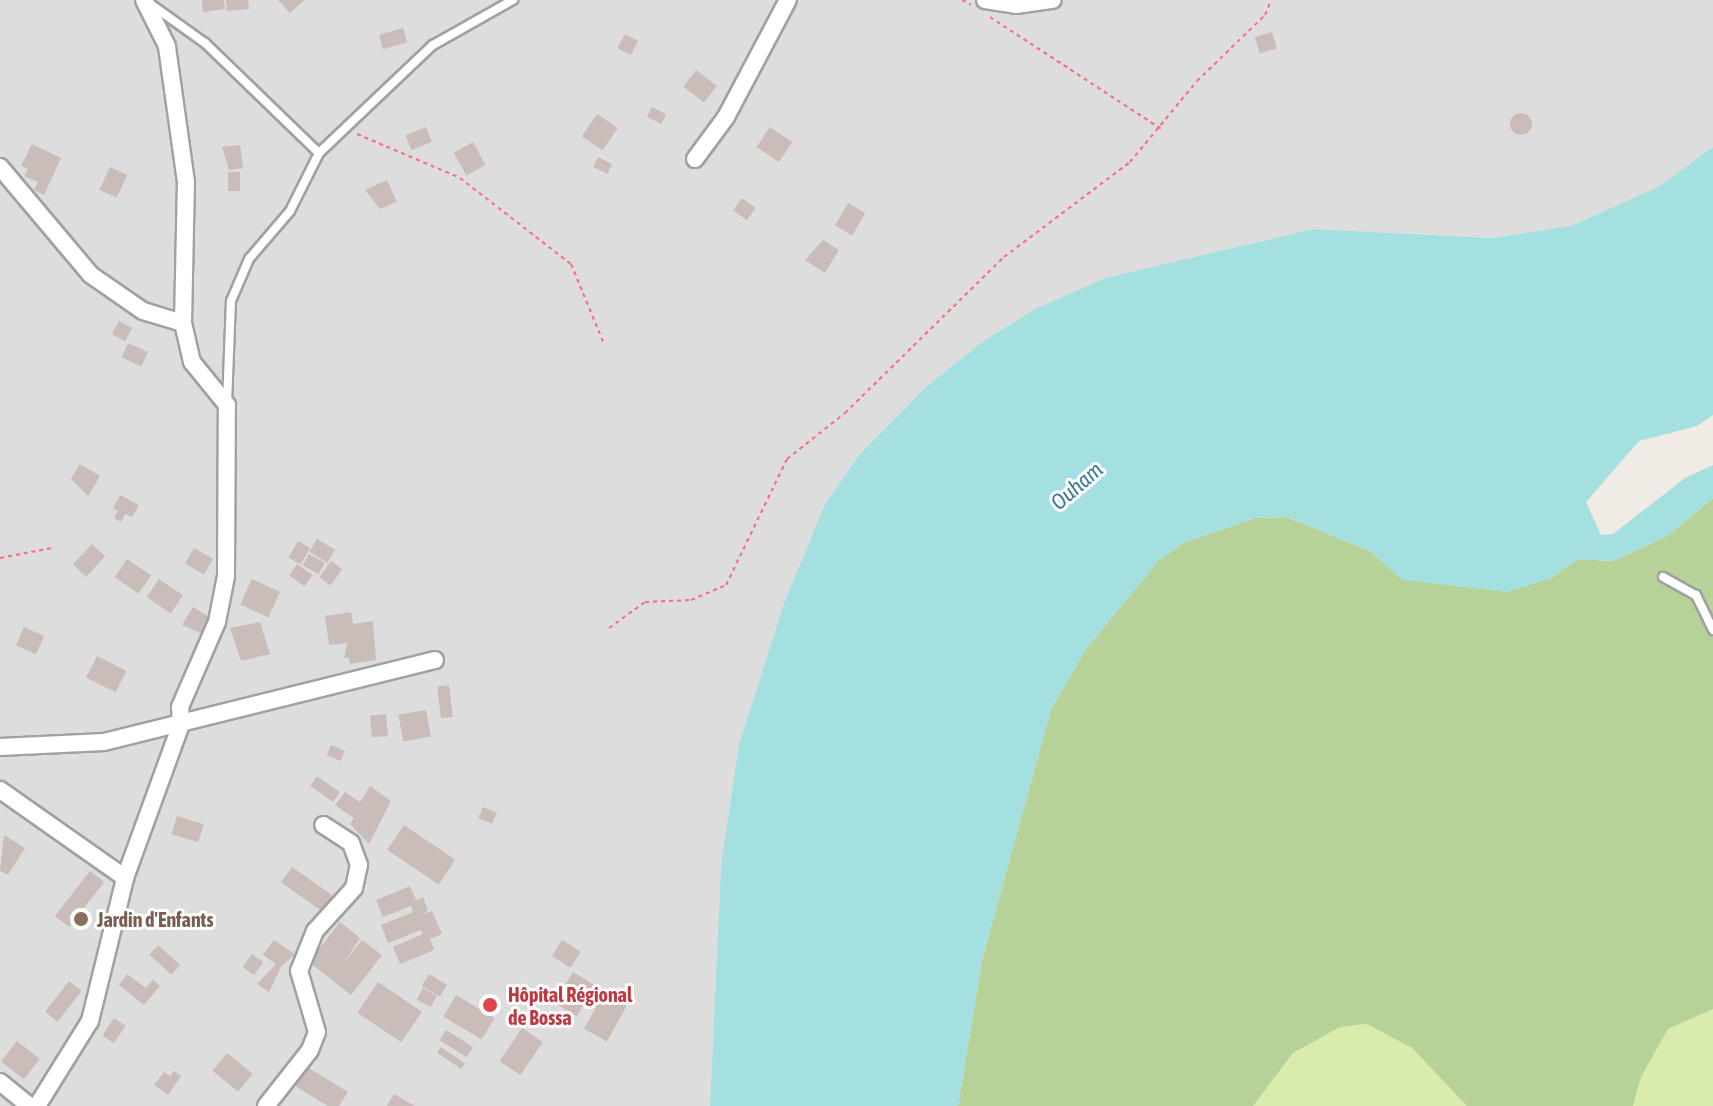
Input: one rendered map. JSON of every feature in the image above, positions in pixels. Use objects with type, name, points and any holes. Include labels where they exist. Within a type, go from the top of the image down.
[{"type":"street","points":[[37,1106],[90,1021],[125,878],[181,724],[180,707],[217,622],[226,576],[227,405],[192,362],[183,323],[186,182],[167,46],[144,0]]},
{"type":"street","points":[[695,159],[726,117],[788,0]]},
{"type":"street","points":[[985,0],[1016,5],[1053,0]]},
{"type":"street","points":[[0,167],[91,275],[143,311],[183,323]]},
{"type":"street","points":[[0,747],[104,742],[435,660]]},
{"type":"street","points":[[0,790],[125,878]]},
{"type":"street","points":[[266,1106],[310,1050],[317,1032],[299,971],[315,931],[354,888],[359,865],[351,843],[323,825]]},
{"type":"street","points":[[0,1082],[30,1106]]},
{"type":"lane","points":[[144,0],[205,43],[319,153]]},
{"type":"lane","points":[[227,405],[231,301],[249,259],[290,211],[319,153],[342,127],[433,45],[513,0]]},
{"type":"lane","points":[[1663,577],[1696,595],[1713,630]]},
{"type":"path","points":[[962,0],[1161,129]]},
{"type":"path","points":[[609,628],[645,602],[691,600],[726,585],[787,459],[845,413],[1004,257],[1130,162],[1161,129],[1197,81],[1265,15],[1271,0]]},
{"type":"path","points":[[342,127],[460,178],[571,264],[604,344]]},
{"type":"path","points":[[0,558],[52,548]]},
{"type":"shaded area","points":[[0,0],[1713,0],[1713,147],[1658,187],[1571,226],[1491,238],[1313,229],[1105,278],[1035,309],[982,342],[926,387],[860,454],[825,504],[784,603],[739,744],[721,865],[710,1106],[0,1106]]},
{"type":"green space","points":[[1713,498],[1713,1009],[1668,1029],[1641,1077],[1633,1106],[1467,1106],[1412,1048],[1367,1024],[1340,1027],[1293,1053],[1253,1106],[958,1106],[982,960],[1051,709],[1086,649],[1159,560],[1185,542],[1255,518],[1287,517],[1370,551],[1403,580],[1549,579],[1578,559],[1613,561],[1667,536]]},
{"type":"green space","points":[[1713,1009],[1713,1106],[1633,1106],[1641,1077],[1668,1029]]},
{"type":"green space","points":[[1367,1024],[1412,1048],[1467,1106],[1253,1106],[1293,1053],[1340,1027]]},
{"type":"water","name":"Ouham","points":[[1713,147],[1713,415],[1697,426],[1639,441],[1586,502],[1601,535],[1613,534],[1685,478],[1713,465],[1713,498],[1667,536],[1613,561],[1578,559],[1549,579],[1507,592],[1403,580],[1370,551],[1287,517],[1255,518],[1185,542],[1159,560],[1086,649],[1051,709],[982,960],[958,1106],[710,1106],[721,865],[739,744],[784,603],[825,504],[860,454],[926,387],[982,342],[1035,309],[1105,278],[1313,229],[1491,238],[1571,226],[1658,187]]},
{"type":"building","points":[[202,0],[224,0],[225,9],[203,12]]},
{"type":"building","points":[[226,0],[248,0],[249,9],[227,11]]},
{"type":"building","points":[[278,0],[304,0],[290,13]]},
{"type":"building","points":[[403,28],[407,42],[383,49],[379,35]]},
{"type":"building","points":[[1272,32],[1277,48],[1260,54],[1255,37]]},
{"type":"building","points":[[625,34],[638,41],[631,55],[617,48]]},
{"type":"building","points":[[696,70],[717,86],[704,102],[683,87]]},
{"type":"building","points":[[652,107],[666,114],[661,124],[647,117]]},
{"type":"building","points":[[1521,113],[1529,116],[1532,124],[1529,132],[1521,135],[1513,132],[1510,124],[1513,116]]},
{"type":"building","points":[[597,114],[618,128],[603,150],[582,136]]},
{"type":"building","points":[[426,127],[432,142],[412,150],[406,135]]},
{"type":"building","points":[[770,127],[792,142],[779,162],[757,147]]},
{"type":"building","points":[[473,142],[486,165],[466,175],[454,153]]},
{"type":"building","points":[[32,144],[61,158],[44,195],[34,190],[38,182],[24,176],[28,169],[21,166]]},
{"type":"building","points":[[240,145],[243,168],[229,170],[222,147]]},
{"type":"building","points":[[598,157],[612,164],[607,174],[593,167]]},
{"type":"building","points":[[110,167],[127,175],[117,198],[99,190]]},
{"type":"building","points":[[228,172],[240,172],[240,191],[228,191]]},
{"type":"building","points":[[387,180],[397,202],[380,209],[365,190]]},
{"type":"building","points":[[742,198],[756,208],[747,220],[733,210]]},
{"type":"building","points":[[848,203],[865,213],[852,236],[835,226]]},
{"type":"building","points":[[823,240],[839,250],[825,273],[805,260]]},
{"type":"building","points":[[119,321],[132,328],[125,341],[112,334]]},
{"type":"building","points":[[128,343],[148,352],[142,367],[121,358]]},
{"type":"building","points":[[80,464],[100,476],[88,496],[71,479]]},
{"type":"building","points":[[120,495],[139,505],[132,517],[125,514],[121,522],[114,518],[118,511],[113,508]]},
{"type":"building","points":[[317,539],[335,550],[327,563],[309,552]]},
{"type":"building","points":[[298,541],[310,548],[301,564],[288,557]]},
{"type":"building","points":[[92,544],[105,556],[86,577],[73,564]]},
{"type":"building","points":[[194,548],[213,559],[204,575],[185,564]]},
{"type":"building","points":[[309,554],[325,563],[318,574],[303,565]]},
{"type":"building","points":[[127,559],[151,575],[139,593],[115,577]]},
{"type":"building","points":[[331,561],[342,569],[331,585],[319,577]]},
{"type":"building","points":[[297,564],[313,575],[305,586],[289,575]]},
{"type":"building","points":[[159,579],[183,595],[171,613],[147,597]]},
{"type":"building","points":[[252,579],[280,592],[268,617],[240,604]]},
{"type":"building","points":[[193,607],[214,620],[205,635],[182,625]]},
{"type":"building","points":[[351,612],[353,624],[373,621],[376,660],[350,664],[349,658],[344,658],[347,643],[329,645],[325,616]]},
{"type":"building","points":[[260,622],[270,654],[241,661],[230,628]]},
{"type":"building","points":[[24,627],[44,636],[36,654],[16,645]]},
{"type":"building","points":[[97,656],[126,671],[116,692],[86,677]]},
{"type":"building","points":[[449,685],[453,717],[441,718],[437,686]]},
{"type":"building","points":[[426,710],[431,737],[403,741],[398,715]]},
{"type":"building","points":[[386,714],[388,736],[372,737],[370,715]]},
{"type":"building","points":[[331,745],[345,751],[341,761],[327,755]]},
{"type":"building","points":[[317,776],[340,792],[333,802],[310,786]]},
{"type":"building","points":[[370,786],[391,801],[369,844],[350,824],[354,818],[335,805],[345,792],[360,802]]},
{"type":"building","points":[[483,807],[497,813],[492,824],[478,818]]},
{"type":"building","points":[[177,816],[204,824],[198,842],[171,834]]},
{"type":"building","points":[[404,825],[455,860],[439,885],[387,850]]},
{"type":"building","points":[[4,835],[25,848],[8,875],[0,871]]},
{"type":"building","points":[[292,867],[335,897],[324,912],[281,883]]},
{"type":"building","points":[[90,871],[104,882],[69,927],[55,916]]},
{"type":"building","points":[[410,886],[416,900],[423,897],[428,910],[424,914],[432,911],[442,934],[430,939],[434,950],[400,964],[393,947],[423,934],[421,930],[388,943],[381,925],[413,912],[411,906],[383,917],[376,900]]},
{"type":"building","points":[[340,922],[360,938],[344,963],[362,940],[382,955],[351,995],[309,962]]},
{"type":"building","points":[[274,940],[295,954],[281,967],[269,992],[257,984],[276,964],[263,955]]},
{"type":"building","points":[[562,940],[581,952],[571,968],[552,956]]},
{"type":"building","points":[[158,945],[180,965],[172,975],[149,955]]},
{"type":"building","points":[[252,954],[263,962],[254,975],[243,967]]},
{"type":"building","points":[[573,972],[595,985],[577,1016],[554,1003]]},
{"type":"building","points":[[127,974],[146,988],[153,980],[160,986],[144,1005],[119,985]]},
{"type":"building","points":[[429,974],[447,985],[440,997],[422,986]]},
{"type":"building","points":[[69,981],[82,991],[58,1022],[45,1012]]},
{"type":"building","points":[[378,982],[422,1012],[401,1042],[357,1013]]},
{"type":"building","points":[[423,988],[437,996],[430,1007],[416,999]]},
{"type":"building","points":[[604,993],[627,1006],[607,1041],[584,1029]]},
{"type":"building","points":[[456,995],[495,1018],[482,1040],[443,1016]]},
{"type":"building","points":[[114,1018],[126,1026],[114,1043],[102,1035]]},
{"type":"building","points":[[522,1028],[543,1042],[520,1075],[500,1061]]},
{"type":"building","points":[[446,1030],[473,1047],[467,1057],[440,1040]]},
{"type":"building","points":[[17,1041],[40,1059],[24,1079],[1,1061]]},
{"type":"building","points":[[441,1047],[465,1063],[461,1069],[437,1053]]},
{"type":"building","points":[[227,1053],[253,1074],[238,1092],[213,1071]]},
{"type":"building","points":[[307,1067],[348,1092],[339,1106],[328,1106],[295,1086]]},
{"type":"building","points":[[174,1071],[181,1076],[168,1095],[154,1085],[164,1072],[170,1076]]},
{"type":"building","points":[[394,1094],[415,1106],[387,1106]]},
{"type":"place","name":"Jardin d'Enfants","points":[[81,919]]},
{"type":"place","name":"Hôpital Régional de Bossa","points":[[490,1005]]}]
